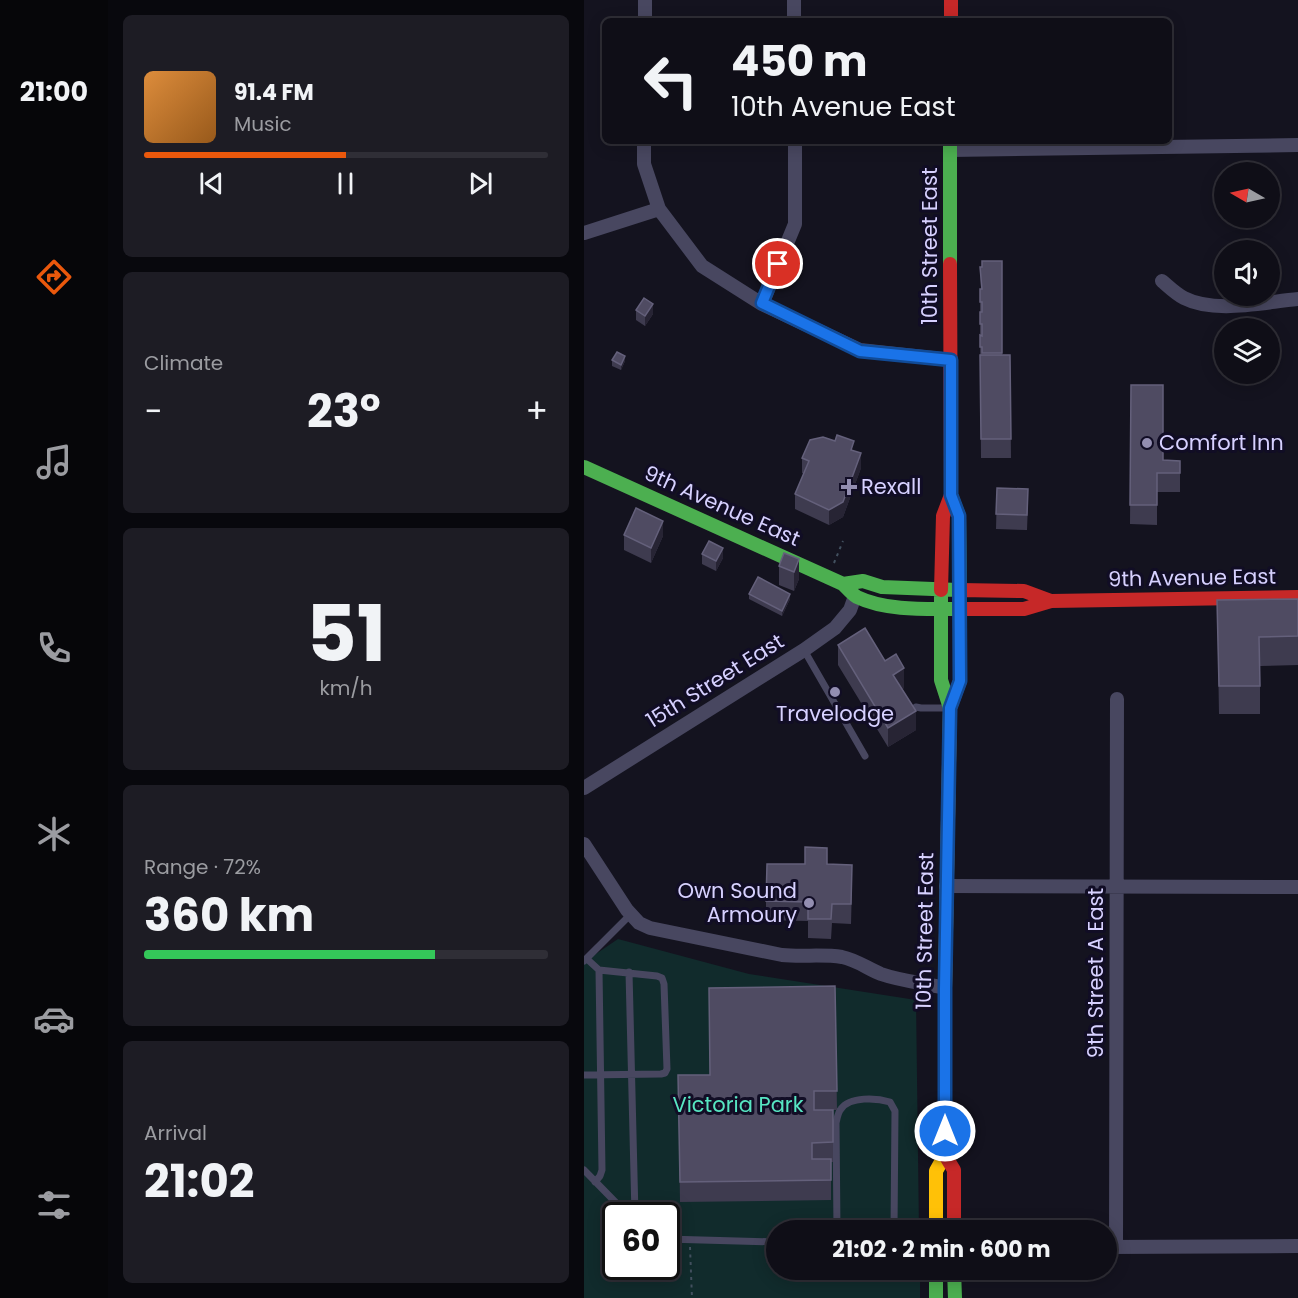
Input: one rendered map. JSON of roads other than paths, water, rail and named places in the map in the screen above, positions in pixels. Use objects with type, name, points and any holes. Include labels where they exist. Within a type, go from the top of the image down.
[{"type":"main road","points":[[951,0],[951,18]]},
{"type":"main road","name":"10th Street East","points":[[950,145],[951,495],[943,516],[941,590],[941,680],[950,708]]},
{"type":"main road","name":"9th Avenue East","points":[[584,467],[828,577],[843,584],[855,596],[878,604],[941,609],[1024,609],[1051,601],[1298,597]]},
{"type":"main road","name":"10th Street East","points":[[936,1220],[936,1171],[944,1155],[950,708],[960,681],[959,516],[951,495]]},
{"type":"main road","name":"9th Avenue East","points":[[843,584],[863,581],[882,587],[1024,591],[1051,601]]},
{"type":"main road","name":"10th Street East","points":[[944,1155],[954,1170],[954,1220]]},
{"type":"main road","points":[[936,1280],[936,1298]]},
{"type":"main road","points":[[954,1280],[955,1298]]},
{"type":"street","points":[[645,0],[645,18]]},
{"type":"street","points":[[794,0],[794,18]]},
{"type":"street","points":[[644,144],[644,164],[659,209],[702,266],[762,303],[860,351],[951,360]]},
{"type":"street","points":[[762,303],[795,224],[795,144]]},
{"type":"street","points":[[950,145],[1298,145]]},
{"type":"street","points":[[584,233],[659,209]]},
{"type":"street","points":[[1162,281],[1183,298],[1220,307],[1298,298]]},
{"type":"street","name":"15th Street East","points":[[584,788],[804,650],[835,628],[850,610],[855,596]]},
{"type":"street","name":"9th Street A East","points":[[1111,1220],[1117,887],[1117,699]]},
{"type":"street","points":[[584,844],[631,914],[639,923],[650,928],[782,955],[841,957],[854,960],[878,973],[945,988]]},
{"type":"street","points":[[946,886],[1298,887]]},
{"type":"street","points":[[1117,1247],[1298,1246]]},
{"type":"lane","points":[[804,650],[865,756]]},
{"type":"lane","points":[[916,707],[950,708]]},
{"type":"lane","points":[[584,1075],[661,1074],[667,1069],[662,978],[599,970],[585,960],[631,914]]},
{"type":"lane","points":[[596,1182],[602,1170],[599,970]]},
{"type":"lane","points":[[629,972],[635,1202]]},
{"type":"lane","points":[[837,1220],[836,1123],[841,1109],[852,1101],[881,1099],[890,1102],[895,1111],[894,1220]]},
{"type":"lane","points":[[584,1170],[615,1202]]},
{"type":"lane","points":[[680,1240],[766,1242]]},
{"type":"place","name":"Comfort Inn","points":[[1147,443]]},
{"type":"place","name":"Rexall","points":[[849,487]]},
{"type":"place","name":"Travelodge","points":[[835,692]]},
{"type":"place","name":"Own Sound Armoury","points":[[809,903]]},
{"type":"park label","name":"Victoria Park","points":[[738,1105]]}]
